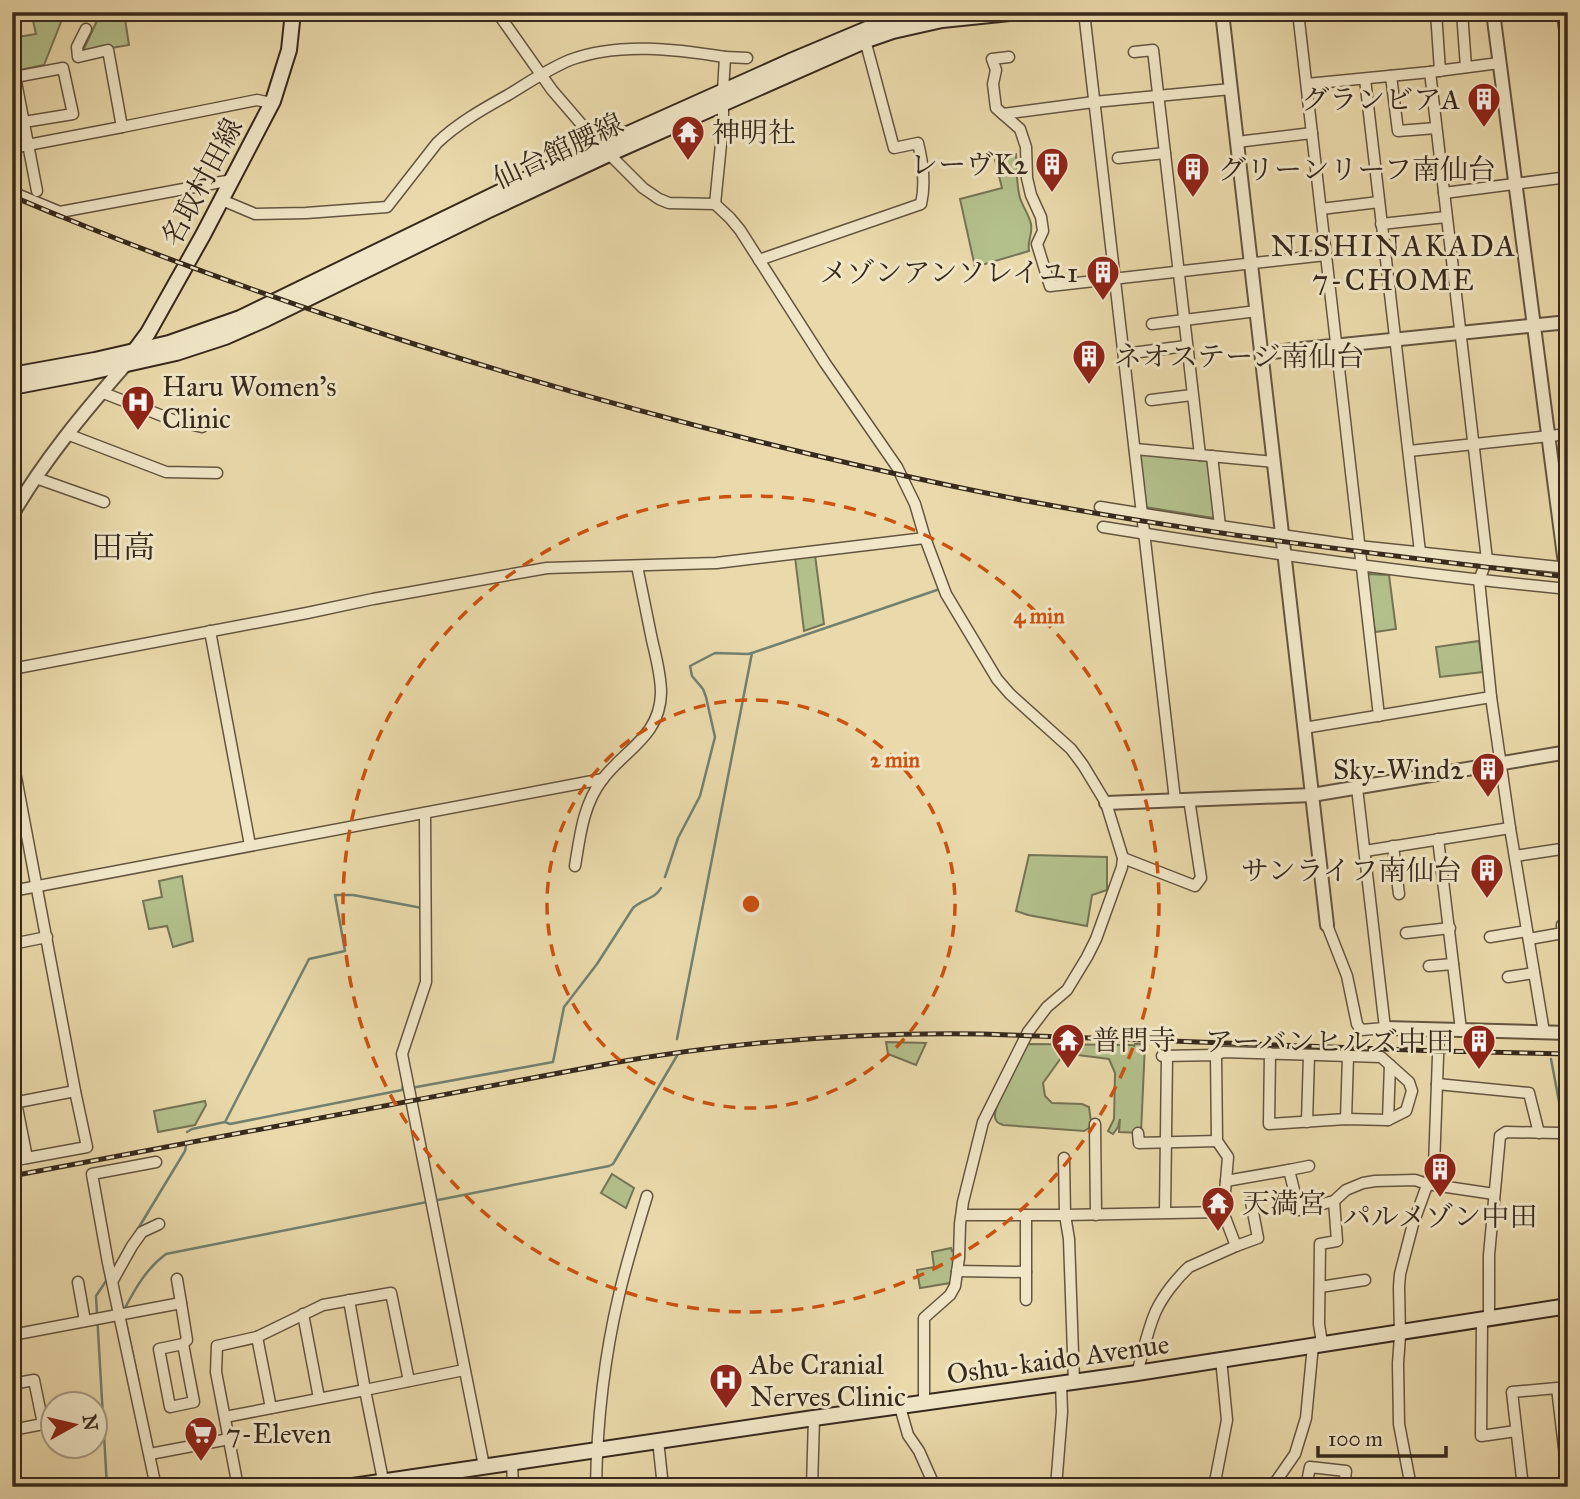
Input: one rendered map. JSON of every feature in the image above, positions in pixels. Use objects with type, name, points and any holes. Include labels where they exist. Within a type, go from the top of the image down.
[{"type":"main road","name":"名取村田線","points":[[126,364],[148,333],[272,103],[289,50],[293,12]]},
{"type":"main road","name":"仙台館腰線","points":[[12,387],[176,353],[225,337],[489,210],[605,150],[867,34],[937,12]]},
{"type":"main road","name":"仙台館腰線","points":[[867,34],[942,20],[1020,12]]},
{"type":"main road","name":"仙台館腰線","points":[[12,375],[167,344],[240,318],[516,184],[605,150]]},
{"type":"main road","points":[[157,316],[167,344]]},
{"type":"main road","name":"Oshu-kaido Avenue","points":[[346,1487],[443,1479],[484,1466],[1138,1373],[1568,1306]]},
{"type":"street","points":[[497,12],[541,75],[605,150],[643,188],[659,199],[678,204],[715,204],[730,218],[897,467],[915,504],[946,594],[997,679],[1070,749],[1107,803],[1123,858],[1122,867],[1087,957],[1067,990],[1047,1007],[1028,1032],[983,1122],[962,1215],[954,1286],[950,1295],[924,1318],[924,1403]]},
{"type":"street","points":[[759,260],[922,204],[922,160],[918,143],[894,148],[867,34],[872,12]]},
{"type":"street","points":[[1084,12],[1175,800]]},
{"type":"street","points":[[1222,12],[1327,925],[1347,976],[1357,1024],[1361,1030],[1385,1028],[1568,1033]]},
{"type":"street","points":[[1298,12],[1379,716]]},
{"type":"street","points":[[1436,12],[1436,128],[1487,560],[1479,580],[1491,697],[1544,1032]]},
{"type":"street","points":[[1462,12],[1466,67]]},
{"type":"street","points":[[1103,527],[1361,565],[1568,588],[1493,12]]},
{"type":"street","points":[[1562,12],[1567,48]]},
{"type":"street","points":[[86,29],[77,47],[78,57],[108,50],[122,127]]},
{"type":"street","points":[[222,200],[256,214],[387,207],[446,135],[471,116],[569,61],[642,48],[747,58]]},
{"type":"street","points":[[1134,52],[1153,50],[1200,455]]},
{"type":"street","points":[[715,204],[723,124],[725,57]]},
{"type":"street","points":[[1009,57],[992,59],[996,71],[993,84],[996,108],[1020,129],[1026,147],[1027,178],[1041,217],[1043,231],[1037,244],[1050,286],[1326,255]]},
{"type":"street","points":[[12,61],[37,191]]},
{"type":"street","points":[[1307,84],[1499,63]]},
{"type":"street","points":[[15,77],[64,68],[73,114],[24,122]]},
{"type":"street","points":[[1391,76],[1398,131],[1436,128]]},
{"type":"street","points":[[1365,79],[1420,552]]},
{"type":"street","points":[[1003,114],[1231,89]]},
{"type":"street","points":[[12,148],[257,100],[272,103]]},
{"type":"street","points":[[1237,142],[1312,133]]},
{"type":"street","points":[[1118,158],[1165,153]]},
{"type":"street","points":[[1444,193],[1568,177]]},
{"type":"street","points":[[12,192],[60,212],[232,180]]},
{"type":"street","points":[[1321,209],[1378,202]]},
{"type":"street","points":[[1381,224],[1446,217]]},
{"type":"street","points":[[1152,324],[1257,311]]},
{"type":"street","points":[[1262,353],[1568,322]]},
{"type":"street","points":[[1124,354],[1186,346]]},
{"type":"street","points":[[12,515],[67,434],[126,364]]},
{"type":"street","points":[[101,392],[173,420],[202,427]]},
{"type":"street","points":[[1151,400],[1192,395]]},
{"type":"street","points":[[67,434],[166,472],[217,473]]},
{"type":"street","points":[[1409,451],[1568,434]]},
{"type":"street","points":[[1135,449],[1274,462]]},
{"type":"street","points":[[1212,456],[1220,526]]},
{"type":"street","points":[[36,478],[104,502]]},
{"type":"street","points":[[1100,507],[1359,546],[1567,568]]},
{"type":"street","points":[[12,669],[547,568],[716,563],[925,538]]},
{"type":"street","points":[[575,866],[585,810],[603,779],[649,731],[657,714],[661,695],[658,667],[636,566]]},
{"type":"street","points":[[210,631],[250,845]]},
{"type":"street","points":[[1304,729],[1491,697]]},
{"type":"street","points":[[1107,803],[1312,794],[1568,752]]},
{"type":"street","points":[[12,755],[87,1147],[12,1161]]},
{"type":"street","points":[[12,891],[603,779]]},
{"type":"street","points":[[1357,788],[1385,1028]]},
{"type":"street","points":[[1123,858],[1195,886],[1201,878],[1189,799]]},
{"type":"street","points":[[425,814],[426,982],[402,1054],[484,1466]]},
{"type":"street","points":[[12,821],[24,818]]},
{"type":"street","points":[[1365,851],[1510,828]]},
{"type":"street","points":[[1438,839],[1461,1030]]},
{"type":"street","points":[[1393,846],[1399,894]]},
{"type":"street","points":[[1515,856],[1568,848]]},
{"type":"street","points":[[1490,937],[1563,933],[1562,925]]},
{"type":"street","points":[[1406,933],[1450,928]]},
{"type":"street","points":[[12,944],[47,937]]},
{"type":"street","points":[[1429,966],[1453,964]]},
{"type":"street","points":[[1508,977],[1534,973]]},
{"type":"street","points":[[1411,1487],[1399,1424],[1399,1287],[1413,1224],[1434,1166],[1439,1029]]},
{"type":"street","points":[[1165,1212],[1165,1056],[1216,1055],[1223,1052],[1381,1057],[1409,1082],[1412,1091],[1406,1111],[1388,1120],[1346,1119],[1269,1124],[1270,1054]]},
{"type":"street","points":[[1216,1055],[1217,1142],[1228,1157],[1223,1212],[1236,1246]]},
{"type":"street","points":[[1307,1122],[1309,1055]]},
{"type":"street","points":[[1346,1119],[1348,1056]]},
{"type":"street","points":[[1388,1120],[1390,1065]]},
{"type":"street","points":[[12,1082],[27,1158]]},
{"type":"street","points":[[1437,1084],[1529,1093],[1539,1133]]},
{"type":"street","points":[[14,1102],[75,1091]]},
{"type":"street","points":[[1096,1124],[1096,1215]]},
{"type":"street","points":[[1516,1431],[1481,1436],[1489,1255],[1500,1136],[1506,1132],[1565,1132]]},
{"type":"street","points":[[1138,1133],[1139,1143],[1217,1142]]},
{"type":"street","points":[[1056,1487],[1067,1383],[1069,1239],[1065,1215],[1064,1158]]},
{"type":"street","points":[[156,1162],[92,1174],[156,1487]]},
{"type":"street","points":[[1226,1181],[1309,1166]]},
{"type":"street","points":[[1289,1170],[1299,1210],[1334,1201],[1346,1190],[1375,1181],[1415,1180],[1494,1194]]},
{"type":"street","points":[[596,1487],[604,1372],[619,1294],[647,1196]]},
{"type":"street","points":[[1272,1487],[1295,1454],[1306,1418],[1320,1324],[1320,1244],[1337,1241],[1334,1201]]},
{"type":"street","points":[[1138,1373],[1154,1315],[1183,1272],[1258,1238],[1251,1202]]},
{"type":"street","points":[[962,1215],[1223,1212]]},
{"type":"street","points":[[1026,1215],[1026,1300]]},
{"type":"street","points":[[111,1275],[142,1232],[159,1224]]},
{"type":"street","points":[[957,1271],[1026,1272]]},
{"type":"street","points":[[177,1279],[187,1340],[183,1344],[159,1349],[170,1407],[194,1402],[183,1344]]},
{"type":"street","points":[[1320,1287],[1365,1280]]},
{"type":"street","points":[[78,1282],[94,1319]]},
{"type":"street","points":[[238,1487],[216,1372],[217,1346],[257,1337],[323,1306],[391,1293],[409,1381]]},
{"type":"street","points":[[349,1300],[365,1390],[374,1483]]},
{"type":"street","points":[[12,1335],[181,1303]]},
{"type":"street","points":[[303,1314],[319,1398]]},
{"type":"street","points":[[257,1337],[271,1408]]},
{"type":"street","points":[[1214,1487],[1227,1420],[1221,1359]]},
{"type":"street","points":[[225,1416],[464,1370]]},
{"type":"street","points":[[12,1384],[34,1380],[43,1424],[12,1430]]},
{"type":"street","points":[[1523,1487],[1512,1392],[1557,1388],[1568,1482]]},
{"type":"street","points":[[900,1407],[908,1435],[919,1451],[934,1487]]},
{"type":"street","points":[[812,1487],[814,1418]]},
{"type":"street","points":[[150,1454],[229,1439]]},
{"type":"street","points":[[658,1440],[663,1487]]},
{"type":"street","points":[[512,1462],[513,1487]]},
{"type":"street","points":[[1306,1487],[1310,1467],[1346,1471],[1344,1487]]},
{"type":"green space","points":[[31,12],[65,12],[44,65],[20,70],[17,69],[12,36],[36,34]]},
{"type":"green space","points":[[101,12],[124,12],[129,45],[82,53]]},
{"type":"green space","points":[[1016,154],[1019,193],[1031,224],[1029,251],[975,267],[960,199],[1002,188],[995,160]]},
{"type":"green space","points":[[1142,454],[1207,461],[1215,516],[1213,518],[1145,507],[1140,458]]},
{"type":"green space","points":[[815,555],[824,624],[804,631],[795,557]]},
{"type":"green space","points":[[1367,574],[1389,575],[1396,629],[1375,632]]},
{"type":"green space","points":[[1479,641],[1483,672],[1440,677],[1436,647]]},
{"type":"green space","points":[[1029,855],[1107,857],[1107,890],[1092,895],[1087,926],[1016,911]]},
{"type":"green space","points":[[182,876],[193,941],[173,947],[167,926],[149,929],[143,901],[162,897],[159,881]]},
{"type":"green space","points":[[886,1042],[926,1043],[916,1065],[888,1054]]},
{"type":"green space","points":[[1028,1044],[1145,1044],[1141,1133],[1119,1132],[1120,1119],[1113,1134],[1108,1131],[1114,1119],[1115,1073],[1109,1059],[1070,1054],[1061,1058],[1043,1083],[1045,1096],[1052,1103],[1082,1104],[1089,1107],[1089,1128],[1084,1131],[1003,1125],[998,1122],[995,1111],[998,1103],[1023,1048]]},
{"type":"green space","points":[[205,1101],[206,1105],[195,1125],[158,1132],[154,1111]]},
{"type":"green space","points":[[612,1174],[634,1188],[626,1208],[601,1193]]},
{"type":"green space","points":[[951,1248],[952,1251],[955,1250],[950,1283],[920,1288],[917,1270],[934,1267],[932,1252]]},
{"type":"waterway","points":[[677,1039],[752,653],[937,590]]},
{"type":"waterway","points":[[665,877],[678,838],[700,796],[715,737],[706,697],[692,676],[690,666],[715,653],[752,653]]},
{"type":"waterway","points":[[411,1088],[553,1062],[564,1007],[597,964],[633,908],[661,888]]},
{"type":"waterway","points":[[187,1132],[225,1122],[309,959],[345,951],[335,895],[353,895],[422,908]]},
{"type":"waterway","points":[[433,1201],[613,1164],[678,1054]]},
{"type":"waterway","points":[[1551,1059],[1564,1128]]},
{"type":"waterway","points":[[225,1122],[230,1124],[402,1090],[403,1085]]},
{"type":"waterway","points":[[133,1237],[186,1146]]},
{"type":"waterway","points":[[125,1308],[142,1278],[166,1254],[427,1202]]},
{"type":"waterway","points":[[107,1487],[96,1296],[108,1278]]},
{"type":"waterway","points":[[125,1318],[139,1383]]},
{"type":"railway","points":[[12,196],[161,256],[414,344],[547,384],[749,439],[952,486],[1105,515],[1259,538],[1568,577]]},
{"type":"railway","points":[[12,1176],[607,1064],[794,1040],[982,1034],[1568,1054]]},
{"type":"place","name":"グランビアA","points":[[1484,129]]},
{"type":"place","name":"神明社","points":[[688,162]]},
{"type":"place","name":"レーヴK2","points":[[1052,194]]},
{"type":"place","name":"グリーンリーフ南仙台","points":[[1193,199]]},
{"type":"place","name":"メゾンアンソレイユ1","points":[[1103,302]]},
{"type":"place","name":"ネオステージ南仙台","points":[[1089,386]]},
{"type":"place","name":"Haru Women's Clinic","points":[[138,432]]},
{"type":"place","name":"Sky-Wind2","points":[[1488,799]]},
{"type":"place","name":"サンライフ南仙台","points":[[1487,900]]},
{"type":"place","name":"普門寺","points":[[1068,1070]]},
{"type":"place","name":"アーバンヒルズ中田","points":[[1479,1071]]},
{"type":"place","name":"パルメゾン中田","points":[[1440,1199]]},
{"type":"place","name":"天満宮","points":[[1218,1233]]},
{"type":"place","name":"Abe Cranial Nerves Clinic","points":[[726,1410]]},
{"type":"place","name":"7-Eleven","points":[[201,1463]]},
{"type":"district","name":"NISHINAKADA 7-CHOME","points":[[1394,263]]},
{"type":"district","name":"田高","points":[[123,547]]}]
